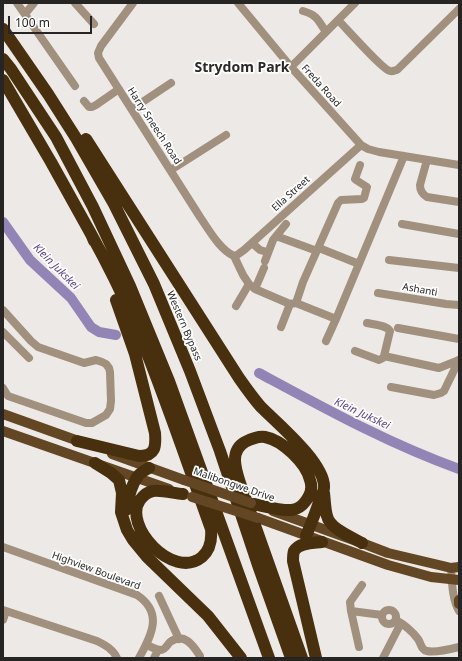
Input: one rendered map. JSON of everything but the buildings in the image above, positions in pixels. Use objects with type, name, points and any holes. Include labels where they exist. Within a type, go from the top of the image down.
[{"type":"highway","points":[[3,28],[79,130],[250,394],[309,455],[316,465],[322,476],[327,518],[329,522],[336,528],[362,543]]},
{"type":"highway","name":"Western Bypass","points":[[3,28],[76,138],[114,204],[154,284],[190,371],[220,451],[291,658]]},
{"type":"highway","points":[[3,59],[56,137],[93,206],[130,286],[172,388],[269,658]]},
{"type":"highway","points":[[3,80],[51,162],[110,270],[134,321],[160,385],[211,530],[212,540],[206,553],[198,560],[188,564],[175,562],[162,555],[154,548],[142,531],[136,516],[136,509],[139,502],[143,496],[148,493],[158,491],[187,495]]},
{"type":"highway","points":[[77,441],[139,456],[146,456],[149,454],[155,448],[156,443],[155,433],[135,354],[117,301],[91,234]]},
{"type":"highway","points":[[252,504],[291,510],[303,504],[309,497],[311,490],[310,480],[306,471],[298,459],[276,440],[265,437],[257,437],[242,444],[237,451],[235,465],[302,658]]},
{"type":"highway","points":[[95,463],[119,480],[122,493],[121,512],[130,536],[142,551],[208,616],[241,658]]},
{"type":"highway","points":[[124,521],[134,482],[142,472],[149,468]]},
{"type":"highway","points":[[306,536],[324,488]]},
{"type":"highway","points":[[316,658],[293,561],[295,550],[303,544],[322,542]]},
{"type":"main road","name":"Malibongwe Drive","points":[[3,414],[149,468],[388,553],[455,568]]},
{"type":"main road","points":[[3,431],[136,478],[258,518],[388,565],[431,577],[455,580]]},
{"type":"main road","points":[[3,436],[20,437]]},
{"type":"street","points":[[17,3],[75,86]]},
{"type":"street","points":[[25,14],[34,3]]},
{"type":"street","points":[[75,3],[94,24]]},
{"type":"street","name":"Harry Sneech Road","points":[[133,3],[101,46],[98,53],[99,58],[209,229],[226,251],[234,256]]},
{"type":"street","name":"Freda Road","points":[[238,3],[291,67],[360,145]]},
{"type":"street","points":[[291,67],[356,3]]},
{"type":"street","points":[[338,20],[378,61],[387,69],[392,71],[397,70],[459,9]]},
{"type":"street","points":[[303,11],[312,13],[316,16],[326,32]]},
{"type":"street","points":[[132,109],[171,83]]},
{"type":"street","points":[[84,101],[89,107],[92,108],[119,89]]},
{"type":"street","points":[[171,170],[226,135]]},
{"type":"street","points":[[360,145],[379,152],[459,165]]},
{"type":"street","name":"Ella Street","points":[[234,256],[252,243],[360,145]]},
{"type":"street","points":[[326,341],[404,156]]},
{"type":"street","points":[[427,160],[420,185],[422,193],[426,196],[459,202]]},
{"type":"street","points":[[281,327],[340,201],[364,198],[367,187],[355,179],[360,165]]},
{"type":"street","points":[[236,306],[252,286],[264,265],[273,240],[286,224]]},
{"type":"street","points":[[402,224],[459,234]]},
{"type":"street","points":[[276,236],[359,264]]},
{"type":"street","points":[[252,243],[260,250],[268,252]]},
{"type":"street","points":[[234,256],[243,275],[252,286],[336,319]]},
{"type":"street","points":[[389,260],[459,268]]},
{"type":"street","name":"Ashanti","points":[[378,293],[459,305]]},
{"type":"street","points":[[3,310],[38,347],[84,363],[96,360],[106,364],[110,372],[111,406],[106,415],[92,423],[86,423],[6,395],[3,388]]},
{"type":"street","points":[[355,351],[379,360],[384,356],[390,331],[384,326],[367,323]]},
{"type":"street","points":[[398,328],[459,339]]},
{"type":"street","points":[[3,332],[29,358]]},
{"type":"street","points":[[384,356],[438,368],[459,360]]},
{"type":"street","points":[[391,387],[434,395],[441,394],[444,391],[459,360]]},
{"type":"street","name":"Highview Boulevard","points":[[3,547],[136,595],[144,600],[151,612],[153,626],[149,639],[138,658]]},
{"type":"street","points":[[455,568],[455,600],[459,611]]},
{"type":"street","points":[[358,647],[350,602],[362,585]]},
{"type":"street","points":[[159,596],[180,638]]},
{"type":"street","points":[[351,611],[382,615],[386,611],[392,610],[396,614],[399,621],[410,630],[419,641],[423,649],[431,651],[459,647]]},
{"type":"street","points":[[3,620],[5,611],[97,641],[113,651],[117,658]]},
{"type":"street","points":[[383,658],[399,621]]},
{"type":"street","points":[[146,645],[158,650],[163,649],[170,642],[180,638],[189,642],[202,657]]},
{"type":"street","points":[[154,658],[158,650]]},
{"type":"waterway","name":"Klein Jukskei","points":[[3,222],[30,260],[71,298],[91,327],[99,332],[116,335]]},
{"type":"waterway","name":"Klein Jukskei","points":[[259,373],[382,437],[459,469]]},
{"type":"district","name":"Strydom Park","points":[[242,68]]}]
